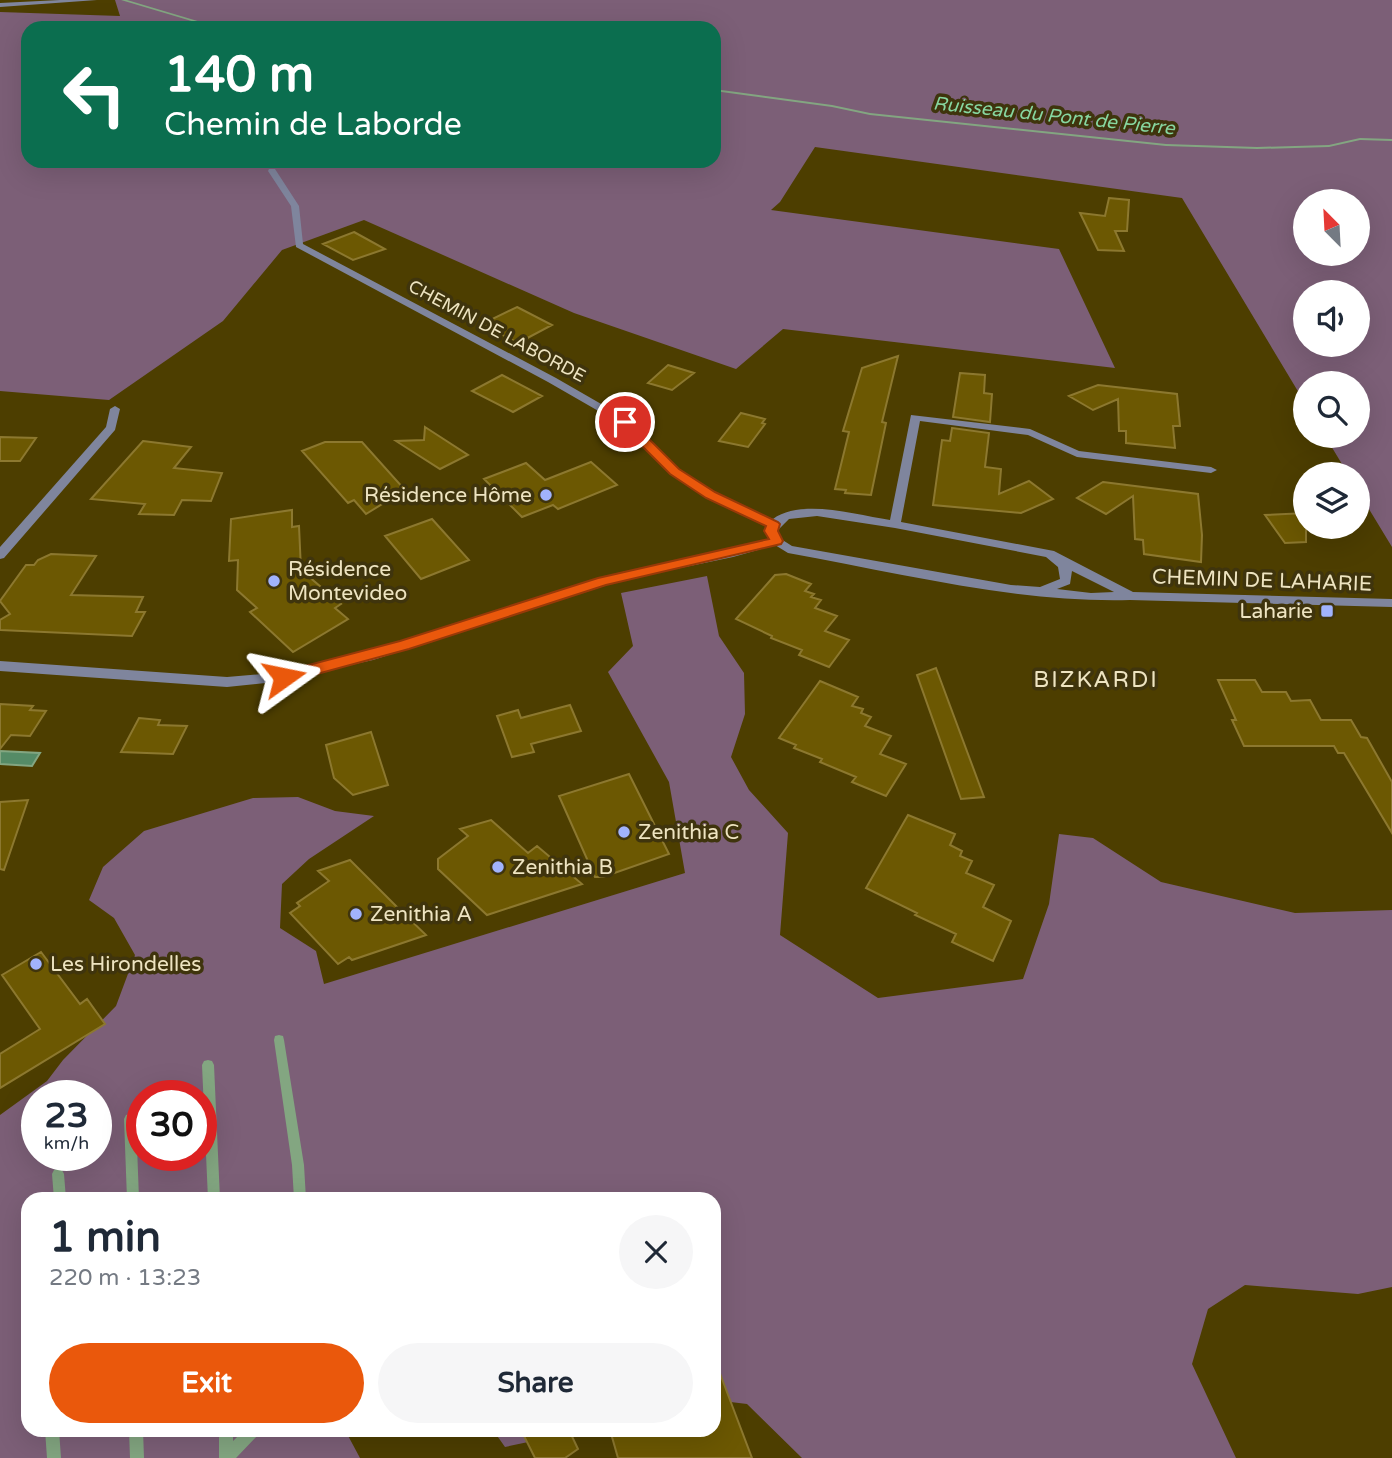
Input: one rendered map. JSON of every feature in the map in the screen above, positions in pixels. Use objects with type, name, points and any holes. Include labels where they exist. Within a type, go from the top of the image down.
[{"type":"street","points":[[22,0],[38,3]]},
{"type":"street","points":[[0,5],[94,0]]},
{"type":"street","name":"CHEMIN DE LABORDE","points":[[272,171],[295,206],[299,245],[617,417],[674,471],[710,495],[774,524]]},
{"type":"street","points":[[0,555],[111,428],[115,409]]},
{"type":"street","points":[[895,524],[915,417],[1031,432],[1077,454],[1211,470]]},
{"type":"street","name":"CHEMIN DE LAHARIE","points":[[774,524],[780,518],[793,513],[817,513],[895,524],[1051,554],[1130,596]]},
{"type":"street","points":[[0,666],[227,682],[263,681],[304,674],[603,581],[777,541],[771,531],[774,524]]},
{"type":"street","name":"CHEMIN DE LAHARIE","points":[[777,541],[788,549],[918,570],[1011,589],[1091,597],[1392,603]]},
{"type":"street","points":[[1041,591],[1066,582],[1067,572],[1060,561]]},
{"type":"shaded area","points":[[115,0],[1392,0],[1392,547],[1370,511],[1370,462],[1341,462],[1332,448],[1370,448],[1370,371],[1293,371],[1293,383],[1182,198],[815,147],[780,202],[771,210],[1059,249],[1115,368],[783,329],[736,369],[574,313],[364,220],[282,250],[223,321],[109,400],[0,391],[0,12],[120,16]]},
{"type":"shaded area","points":[[707,576],[719,636],[744,673],[745,714],[731,757],[749,790],[788,833],[780,935],[878,998],[1023,979],[1049,904],[1059,834],[1093,838],[1161,882],[1295,913],[1392,910],[1392,1287],[1358,1294],[1245,1285],[1208,1309],[1192,1364],[1236,1458],[802,1458],[747,1404],[721,1401],[721,1192],[21,1192],[21,1437],[349,1437],[360,1458],[0,1458],[0,1115],[21,1100],[21,1171],[112,1171],[112,1080],[48,1080],[63,1060],[116,1006],[135,955],[114,918],[89,900],[103,867],[144,831],[253,798],[298,797],[335,811],[374,816],[309,859],[282,884],[280,928],[316,951],[324,984],[685,873],[669,782],[608,672],[633,646],[621,593]]},
{"type":"shaded area","points":[[0,751],[40,753],[32,766],[0,764]]},
{"type":"shaded area","points":[[498,1437],[552,1437],[505,1447]]},
{"type":"building","points":[[1109,198],[1129,200],[1127,231],[1115,231],[1124,251],[1098,250],[1080,213],[1105,216]]},
{"type":"building","points":[[354,232],[385,249],[353,260],[323,244]]},
{"type":"building","points":[[517,307],[552,325],[518,343],[482,324]]},
{"type":"building","points":[[898,356],[882,422],[886,423],[871,495],[845,493],[846,490],[835,489],[849,432],[843,431],[862,368]]},
{"type":"building","points":[[668,365],[694,373],[672,390],[648,383]]},
{"type":"building","points":[[960,373],[985,375],[984,393],[992,394],[990,422],[953,417]]},
{"type":"building","points":[[502,375],[542,396],[513,412],[472,391]]},
{"type":"building","points":[[1098,385],[1177,394],[1180,426],[1173,426],[1175,448],[1126,443],[1126,431],[1119,431],[1118,399],[1093,410],[1069,396]]},
{"type":"building","points":[[741,413],[765,419],[762,423],[765,424],[748,447],[719,441]]},
{"type":"building","points":[[425,427],[468,455],[440,469],[396,441],[424,440]]},
{"type":"building","points":[[952,428],[989,433],[985,467],[1001,469],[999,494],[1029,481],[1053,499],[1021,513],[933,505],[942,440],[950,441]]},
{"type":"building","points":[[0,437],[36,438],[20,461],[0,461]]},
{"type":"building","points":[[143,441],[191,447],[174,468],[222,473],[211,501],[182,500],[174,515],[139,514],[145,504],[91,499]]},
{"type":"building","points":[[325,442],[362,442],[405,490],[366,514],[354,500],[348,503],[302,451]]},
{"type":"building","name":"Résidence Hôme","points":[[591,462],[617,485],[558,509],[553,505],[522,517],[484,479],[526,463],[545,480]]},
{"type":"building","points":[[1103,482],[1198,494],[1202,535],[1201,562],[1144,554],[1143,540],[1135,539],[1133,496],[1106,514],[1077,498]]},
{"type":"building","name":"Résidence Montevideo","points":[[292,510],[292,527],[299,526],[301,570],[341,604],[335,608],[348,619],[293,652],[250,612],[257,608],[237,590],[238,560],[229,561],[231,519]]},
{"type":"building","points":[[1293,514],[1293,539],[1306,539],[1306,542],[1285,543],[1265,515]]},
{"type":"building","name":"Résidence Hôme","points":[[432,519],[469,560],[421,579],[385,536]]},
{"type":"building","points":[[51,554],[96,556],[71,595],[143,597],[136,612],[145,612],[132,636],[0,630],[0,620],[10,614],[0,601],[26,565],[34,565]]},
{"type":"building","points":[[786,574],[811,584],[805,591],[814,594],[811,597],[821,600],[815,608],[837,616],[825,631],[849,640],[829,667],[799,655],[802,650],[771,638],[772,636],[736,619],[775,575]]},
{"type":"building","points":[[936,668],[984,797],[961,799],[917,675]]},
{"type":"building","points":[[1218,680],[1255,680],[1262,692],[1286,692],[1291,701],[1310,700],[1321,720],[1351,720],[1361,737],[1367,738],[1392,782],[1392,833],[1344,753],[1338,753],[1334,746],[1244,746]]},
{"type":"building","points":[[820,681],[858,697],[852,706],[863,709],[861,713],[871,717],[865,726],[891,736],[880,754],[906,764],[886,796],[852,782],[856,777],[820,762],[822,759],[794,748],[796,745],[779,738]]},
{"type":"building","points":[[0,704],[33,706],[30,710],[46,711],[30,736],[11,735],[0,749]]},
{"type":"building","points":[[570,705],[581,731],[531,744],[534,752],[512,757],[497,716],[518,710],[521,718]]},
{"type":"building","points":[[139,718],[160,720],[158,725],[187,726],[173,754],[121,752]]},
{"type":"building","points":[[371,732],[388,785],[353,795],[334,778],[326,745]]},
{"type":"building","name":"Zenithia C","points":[[629,774],[669,854],[603,877],[595,877],[559,796]]},
{"type":"building","points":[[28,800],[4,870],[0,869],[0,802]]},
{"type":"building","points":[[908,815],[955,834],[950,845],[962,851],[960,856],[972,861],[966,873],[994,885],[983,907],[1011,921],[993,961],[952,942],[956,934],[866,888]]},
{"type":"building","name":"Zenithia B","points":[[491,820],[528,853],[537,846],[582,884],[487,915],[438,869],[438,859],[468,836],[460,829]]},
{"type":"building","name":"Zenithia A","points":[[350,860],[426,935],[352,960],[349,957],[338,964],[290,913],[300,906],[297,903],[329,881],[318,871]]},
{"type":"building","points":[[41,952],[80,1004],[87,999],[105,1024],[0,1088],[0,1054],[40,1029],[2,975]]},
{"type":"building","points":[[721,1376],[752,1458],[618,1458],[612,1437],[721,1437]]},
{"type":"building","points":[[524,1437],[572,1437],[578,1449],[565,1458],[535,1458]]},
{"type":"waterway","name":"Ruisseau du Pont de Pierre","points":[[123,0],[195,21]]},
{"type":"waterway","name":"Ruisseau du Pont de Pierre","points":[[721,91],[870,114],[1166,145],[1257,148],[1329,146],[1360,139],[1392,140]]},
{"type":"waterway","points":[[279,1040],[300,1192]]},
{"type":"waterway","points":[[208,1065],[214,1192]]},
{"type":"waterway","points":[[132,1171],[133,1192]]},
{"type":"waterway","points":[[58,1174],[59,1192]]},
{"type":"waterway","points":[[52,1437],[54,1458]]},
{"type":"waterway","points":[[136,1437],[137,1458]]},
{"type":"waterway","points":[[226,1437],[226,1458]]},
{"type":"waterway","points":[[227,1457],[246,1437]]},
{"type":"place","name":"Résidence Hôme","points":[[546,495]]},
{"type":"place","name":"Résidence Montevideo","points":[[274,581]]},
{"type":"place","name":"Laharie","points":[[1327,611]]},
{"type":"place","name":"Zenithia C","points":[[624,832]]},
{"type":"place","name":"Zenithia B","points":[[498,867]]},
{"type":"place","name":"Zenithia A","points":[[356,914]]},
{"type":"place","name":"Les Hirondelles","points":[[36,964]]},
{"type":"district","name":"BIZKARDI","points":[[1096,679]]},
{"type":"route","points":[[284,677],[304,674],[404,645],[603,581],[777,541],[771,531],[774,524],[710,495],[674,471],[625,422]]}]
